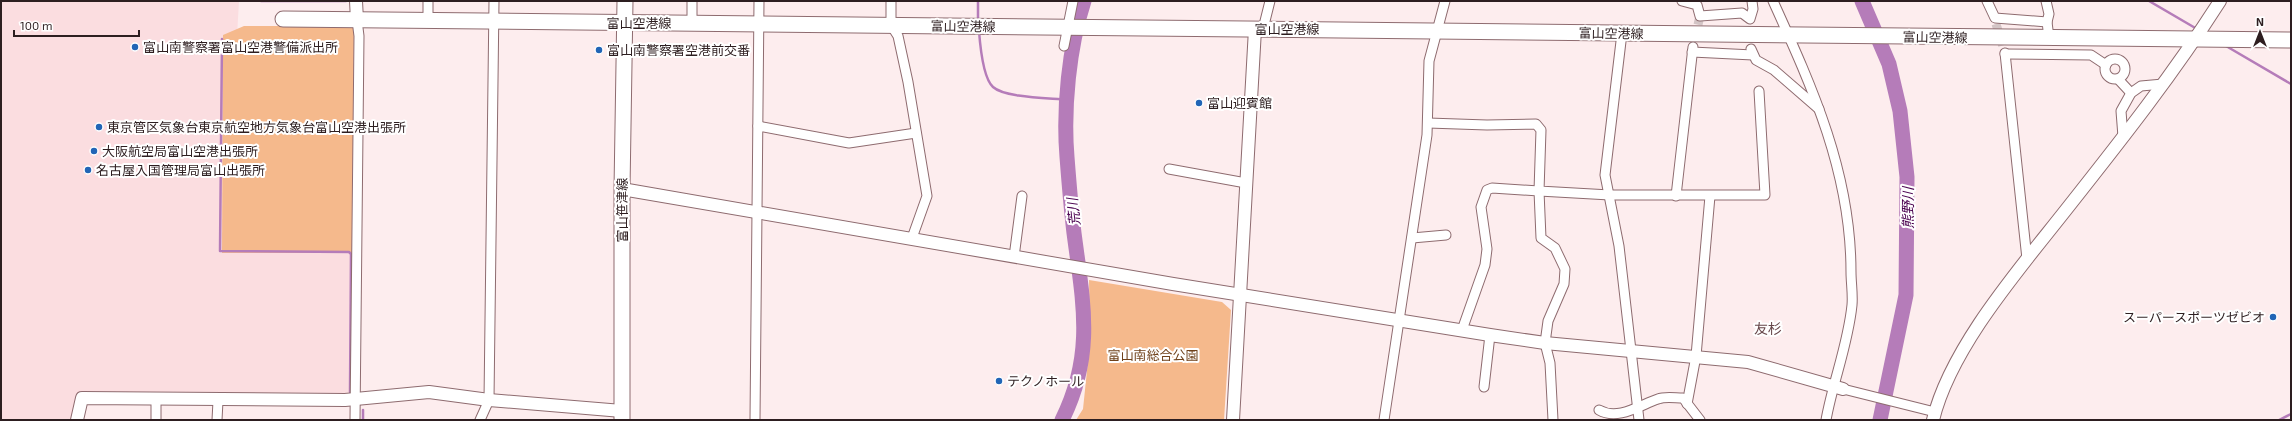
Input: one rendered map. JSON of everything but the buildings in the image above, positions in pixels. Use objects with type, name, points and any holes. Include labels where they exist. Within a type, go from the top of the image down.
[{"type":"main road","name":"富山笹津線","points":[[622,415],[622,189],[625,1]]},
{"type":"main road","name":"富山空港線","points":[[283,19],[494,20],[624,23],[2291,40]]},
{"type":"street","points":[[355,420],[359,36],[356,1]]},
{"type":"street","points":[[428,1],[428,20]]},
{"type":"street","points":[[480,420],[489,400],[494,1]]},
{"type":"street","points":[[692,1],[692,23]]},
{"type":"street","points":[[755,420],[759,1]]},
{"type":"street","points":[[891,1],[891,25],[898,36],[926,196],[912,238]]},
{"type":"street","points":[[1064,46],[1073,1]]},
{"type":"street","points":[[1233,420],[1246,183],[1259,29],[1270,1]]},
{"type":"street","points":[[1384,420],[1428,123],[1430,61],[1445,1]]},
{"type":"street","points":[[1682,1],[1697,5],[1700,16],[1742,13],[1750,19],[1753,9],[1752,1]]},
{"type":"street","points":[[1773,1],[1792,35],[1820,110],[1840,172],[1851,238],[1852,305],[1839,370],[1838,388],[1826,420]]},
{"type":"street","points":[[1987,1],[1996,21],[2047,22]]},
{"type":"street","points":[[2046,1],[2049,14],[2047,22],[2049,38]]},
{"type":"street","points":[[622,189],[912,238],[1014,257],[1545,343],[1748,362],[1931,414],[1962,352],[1981,322],[2027,259],[2163,84],[2196,39],[2220,1]]},
{"type":"street","points":[[1622,33],[1605,175],[1619,246],[1639,420]]},
{"type":"street","points":[[2067,38],[2069,55]]},
{"type":"street","points":[[1676,196],[1692,49],[1752,52],[1756,60],[1774,70],[1820,110]]},
{"type":"street","points":[[2027,259],[2005,53],[2091,55],[2106,65]]},
{"type":"street","points":[[2118,79],[2125,72],[2122,62],[2113,59],[2106,65],[2105,72],[2108,77],[2118,79],[2131,93]]},
{"type":"street","points":[[2123,137],[2121,110],[2131,93],[2141,86],[2163,84]]},
{"type":"street","points":[[1462,330],[1486,265],[1487,249],[1481,207],[1487,190],[1492,188],[1610,195],[1765,195],[1759,91]]},
{"type":"street","points":[[1428,123],[1487,125],[1536,124],[1541,130],[1539,191],[1541,238],[1555,248],[1565,269],[1564,284],[1548,321],[1545,343],[1550,363],[1553,420]]},
{"type":"street","points":[[758,126],[849,143],[916,134]]},
{"type":"street","points":[[1169,170],[1246,183]]},
{"type":"street","points":[[1014,257],[1022,196]]},
{"type":"street","points":[[1687,404],[1696,356],[1710,196]]},
{"type":"street","points":[[1412,238],[1446,235]]},
{"type":"street","points":[[1484,387],[1490,334]]},
{"type":"street","points":[[77,420],[82,398],[218,401],[355,400],[422,392],[622,415]]},
{"type":"street","points":[[1599,410],[1614,414],[1637,409],[1659,398],[1683,398],[1700,420]]},
{"type":"street","points":[[156,400],[156,420]]},
{"type":"street","points":[[217,420],[218,401]]},
{"type":"shaded area","points":[[1,1],[239,1],[225,249],[353,250],[350,395],[78,393],[74,420],[1,420]]},
{"type":"green space","points":[[244,26],[350,26],[354,29],[352,253],[222,253],[223,35]]},
{"type":"green space","name":"富山南総合公園","points":[[1089,280],[1222,302],[1231,310],[1224,420],[1076,420],[1083,409],[1090,342]]},
{"type":"waterway","points":[[261,1],[346,1]]},
{"type":"waterway","points":[[978,1],[978,22]]},
{"type":"waterway","name":"荒川","points":[[1062,420],[1072,396],[1079,373],[1083,350],[1083,305],[1070,195],[1066,119],[1068,78],[1074,38],[1084,1]]},
{"type":"waterway","name":"熊野川","points":[[1862,1],[1889,64],[1900,111],[1907,177],[1906,295],[1880,420]]},
{"type":"waterway","points":[[2149,1],[2197,29]]},
{"type":"waterway","points":[[979,31],[984,69],[993,87],[999,91],[1017,95],[1068,100]]},
{"type":"waterway","points":[[222,39],[220,251],[349,252],[351,254],[350,392]]},
{"type":"waterway","points":[[2226,46],[2291,84]]},
{"type":"waterway","points":[[363,410],[363,420]]},
{"type":"waterway","points":[[2279,420],[2291,414]]},
{"type":"tunnel","points":[[1695,38],[1700,16]]},
{"type":"tunnel","points":[[1996,24],[2005,53]]},
{"type":"place","name":"富山南警察署富山空港警備派出所","points":[[135,47]]},
{"type":"place","name":"富山南警察署空港前交番","points":[[599,50]]},
{"type":"place","name":"富山迎賓館","points":[[1199,103]]},
{"type":"place","name":"東京管区気象台東京航空地方気象台富山空港出張所","points":[[99,127]]},
{"type":"place","name":"大阪航空局富山空港出張所","points":[[94,151]]},
{"type":"place","name":"名古屋入国管理局富山出張所","points":[[88,170]]},
{"type":"place","name":"スーパースポーツゼビオ","points":[[2273,317]]},
{"type":"place","name":"テクノホール","points":[[999,381]]},
{"type":"district","name":"友杉","points":[[1768,328]]}]
